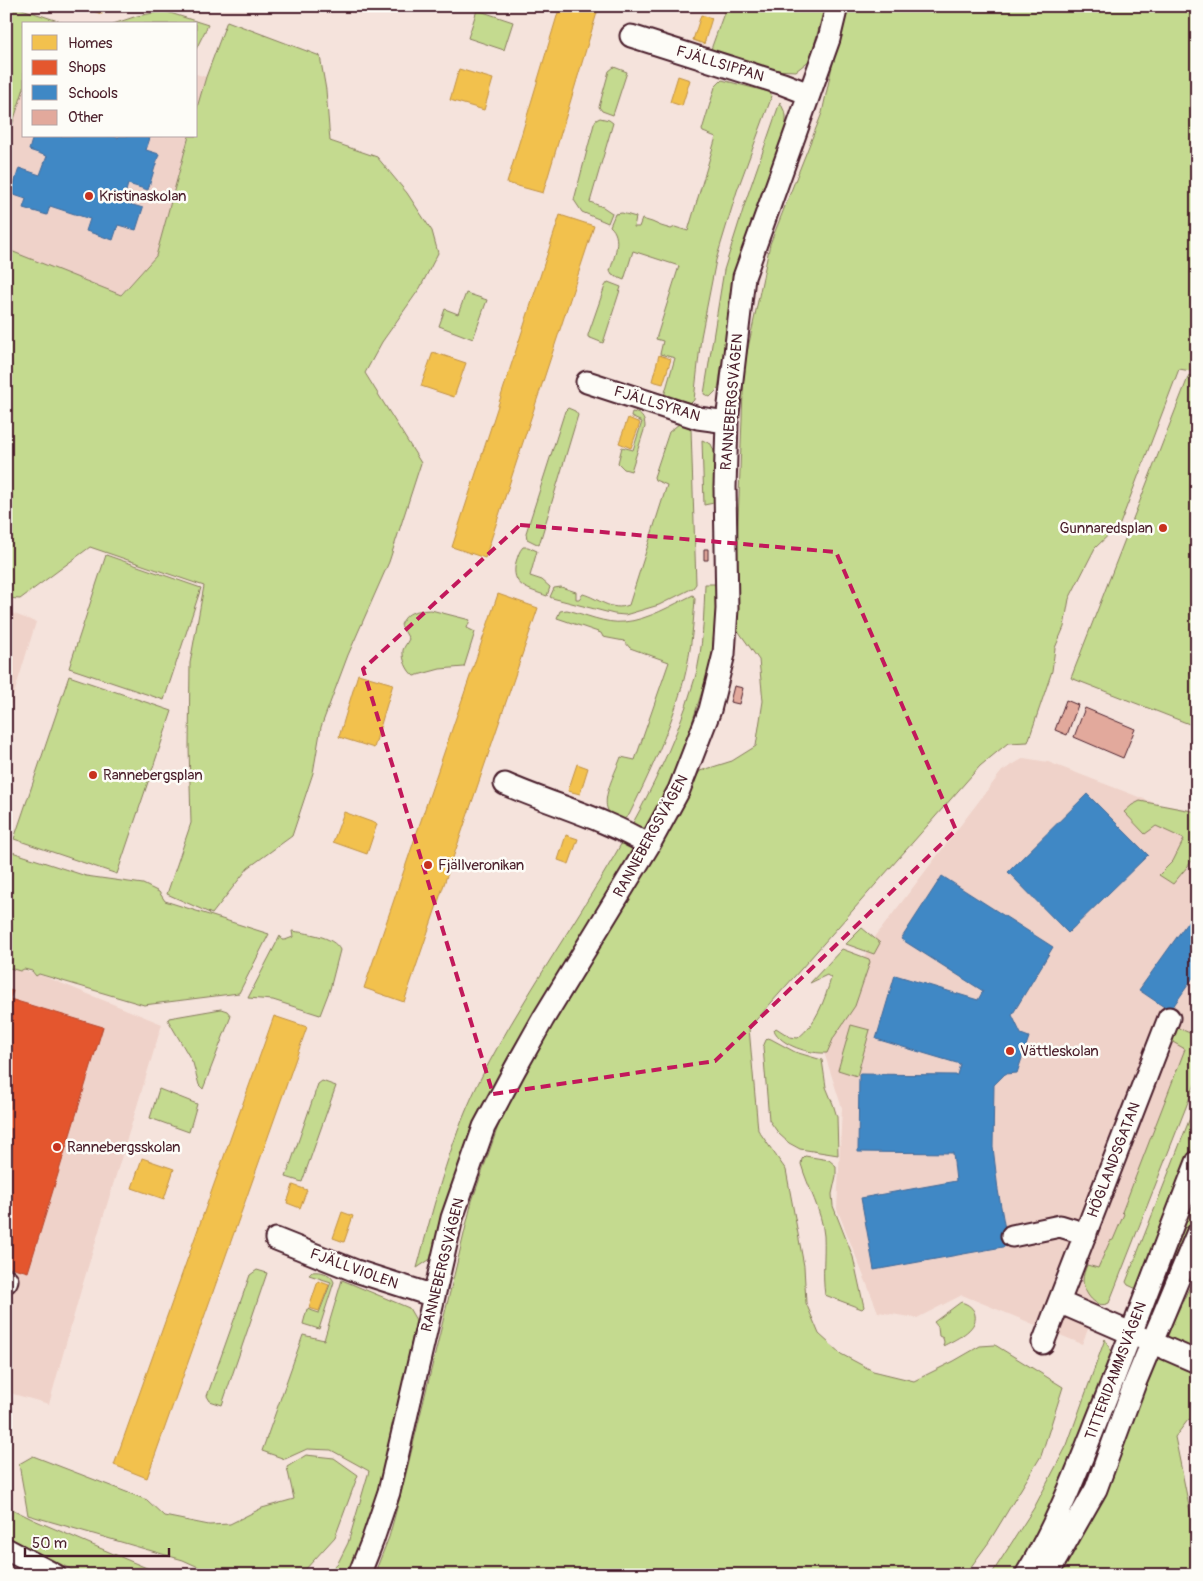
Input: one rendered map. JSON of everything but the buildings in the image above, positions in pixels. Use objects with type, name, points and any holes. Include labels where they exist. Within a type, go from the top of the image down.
[{"type":"street","name":"RANNEBERGSVÄGEN","points":[[359,1575],[389,1492],[400,1452],[452,1218],[484,1127],[543,1019],[649,845],[679,790],[710,710],[724,654],[727,609],[725,494],[727,422],[744,277],[829,39],[838,6]]},
{"type":"street","name":"FJÄLLSIPPAN","points":[[631,36],[809,94]]},
{"type":"street","name":"FJÄLLSYRAN","points":[[587,382],[698,418],[727,422]]},
{"type":"street","points":[[505,784],[537,798],[595,818],[649,845]]},
{"type":"street","name":"HÖGLANDSGATAN","points":[[1043,1343],[1169,1018]]},
{"type":"street","name":"TITTERIDAMMSVÄGEN","points":[[1026,1575],[1040,1552],[1061,1509],[1132,1333],[1197,1162]]},
{"type":"street","points":[[1012,1236],[1060,1226],[1086,1234]]},
{"type":"street","name":"TITTERIDAMMSVÄGEN","points":[[1048,1575],[1096,1490],[1135,1383],[1197,1234]]},
{"type":"street","name":"FJÄLLVIOLEN","points":[[276,1239],[356,1271],[434,1296]]},
{"type":"street","points":[[1059,1302],[1197,1362]]},
{"type":"street","points":[[6,1549],[55,1575]]},
{"type":"highlighted area","points":[[520,525],[836,552],[956,830],[715,1061],[493,1094],[363,669]]},
{"type":"shaded area","points":[[198,75],[206,77],[198,104]]},
{"type":"shaded area","name":"Kristinaskolan","points":[[22,94],[22,138],[188,138],[156,256],[120,295],[6,249],[6,144]]},
{"type":"shaded area","points":[[6,611],[36,622],[6,720]]},
{"type":"shaded area","name":"Vättleskolan","points":[[1024,758],[1048,762],[1157,804],[1197,811],[1197,1060],[1082,1344],[962,1295],[917,1318],[878,1312],[837,1209],[842,1108],[821,1043],[872,941],[1002,771]]},
{"type":"shaded area","name":"Rannebergsskolan","points":[[6,965],[46,977],[162,1024],[81,1290],[49,1404],[6,1392]]},
{"type":"green space","points":[[6,6],[13,6],[61,22],[22,22],[22,94],[6,144]]},
{"type":"green space","points":[[722,6],[825,6],[810,60],[796,71],[771,70],[710,52],[724,13]]},
{"type":"green space","points":[[845,6],[1197,6],[1197,372],[1179,369],[1120,524],[1095,548],[1069,599],[1064,627],[1055,648],[1052,671],[1028,742],[1008,743],[980,766],[749,1028],[758,1130],[786,1170],[804,1266],[806,1303],[819,1334],[841,1354],[873,1371],[914,1381],[980,1346],[995,1345],[1063,1387],[1041,1456],[989,1542],[965,1575],[374,1575],[389,1537],[403,1486],[472,1201],[519,1066],[616,915],[700,771],[732,761],[756,746],[763,701],[759,660],[734,625],[744,367],[770,244],[822,113]]},
{"type":"green space","points":[[477,10],[513,22],[504,50],[468,38]]},
{"type":"green space","points":[[164,11],[208,25],[198,45],[198,22],[119,22],[137,16]]},
{"type":"green space","points":[[227,21],[320,56],[326,90],[330,141],[377,157],[407,193],[432,231],[438,253],[420,288],[382,342],[365,373],[421,463],[389,562],[348,655],[321,727],[313,773],[292,836],[248,868],[212,914],[167,894],[191,823],[189,746],[190,663],[204,586],[90,547],[20,599],[6,598],[6,249],[121,295],[156,256],[188,138],[198,138],[198,104]]},
{"type":"green space","points":[[614,67],[627,72],[613,115],[602,111],[599,107],[609,71]]},
{"type":"green space","points":[[722,80],[769,92],[772,96],[737,191],[716,260],[701,337],[694,400],[691,403],[664,396],[675,358],[660,354],[663,341],[656,339],[679,266],[633,251],[624,280],[612,275],[610,271],[617,241],[614,231],[610,226],[615,214],[622,213],[636,217],[634,227],[639,227],[642,219],[671,229],[675,227],[688,231],[716,137],[702,130],[715,87]]},
{"type":"green space","points":[[780,102],[786,115],[786,126],[736,270],[718,389],[710,397],[704,394],[724,270]]},
{"type":"green space","points":[[600,118],[613,123],[590,202],[612,213],[608,223],[582,212],[574,200],[594,124]]},
{"type":"green space","points":[[608,282],[621,287],[603,343],[588,337],[588,335]]},
{"type":"green space","points":[[466,293],[487,300],[473,339],[439,326],[445,309],[458,314]]},
{"type":"green space","name":"Gunnaredsplan","points":[[1189,375],[1197,378],[1197,727],[1071,678]]},
{"type":"green space","points":[[568,408],[575,411],[578,415],[539,545],[527,539],[526,533],[565,411]]},
{"type":"green space","points":[[632,412],[642,416],[645,427],[631,471],[624,469],[618,463],[622,447],[633,450],[642,422],[631,417]]},
{"type":"green space","points":[[679,424],[691,429],[696,584],[693,588],[659,605],[625,615],[614,614],[550,597],[554,588],[561,587],[576,592],[576,599],[579,599],[583,594],[610,606],[622,607],[629,605],[667,485],[655,480],[654,477],[669,432]]},
{"type":"green space","points":[[702,440],[711,444],[716,456],[714,503],[704,505]]},
{"type":"green space","points":[[523,547],[537,551],[530,576],[542,580],[550,587],[547,596],[527,588],[518,581],[515,570],[516,562]]},
{"type":"green space","points":[[106,555],[201,588],[164,700],[69,668]]},
{"type":"green space","points":[[705,584],[716,584],[716,611],[711,663],[684,748],[661,803],[510,1053],[483,1105],[465,1146],[432,1258],[417,1268],[453,1143],[484,1072],[511,1023],[628,832],[654,782],[677,731],[698,667],[703,631]]},
{"type":"green space","points":[[693,595],[695,599],[689,657],[681,690],[670,722],[651,769],[629,815],[624,819],[614,816],[608,811],[606,803],[610,785],[621,757],[635,760],[669,662],[630,648],[624,641],[603,637],[601,633],[557,618],[560,611],[567,610],[610,622],[633,621],[660,612]]},
{"type":"green space","points":[[431,610],[470,620],[467,628],[475,632],[464,667],[440,669],[414,676],[404,661],[403,650],[409,639],[401,625],[409,614],[417,611]]},
{"type":"green space","name":"Rannebergsplan","points":[[69,676],[172,711],[117,874],[14,839]]},
{"type":"green space","points":[[1140,801],[1197,812],[1197,855],[1173,884],[1159,875],[1173,861],[1184,839],[1156,826],[1145,834],[1124,812]]},
{"type":"green space","points":[[6,850],[86,876],[143,884],[159,892],[165,901],[269,934],[239,993],[144,1005],[39,974],[36,976],[32,971],[24,969],[20,971],[6,967]]},
{"type":"green space","points":[[862,928],[880,943],[874,954],[846,944]]},
{"type":"green space","points":[[292,931],[326,938],[337,945],[340,950],[330,989],[320,1015],[273,1000],[248,998],[280,936],[282,940],[293,937]]},
{"type":"green space","points":[[842,949],[869,959],[870,962],[855,1006],[834,1037],[827,1053],[813,1052],[789,1045],[774,1030],[776,1028],[790,1037],[798,1038],[810,1026],[823,1003],[831,978],[827,975],[810,983]]},
{"type":"green space","points":[[221,1009],[227,1011],[231,1016],[203,1089],[199,1085],[193,1063],[168,1020],[169,1018]]},
{"type":"green space","points":[[851,1025],[870,1030],[857,1076],[838,1070]]},
{"type":"green space","points":[[1171,1025],[1197,1036],[1197,1079],[1109,1303],[1104,1305],[1095,1302],[1088,1295],[1083,1281],[1084,1275],[1087,1265],[1098,1268],[1110,1241],[1113,1240],[1185,1049],[1171,1041]]},
{"type":"green space","points":[[768,1038],[795,1052],[822,1060],[826,1087],[837,1117],[838,1155],[800,1149],[789,1143],[779,1134],[769,1120],[763,1047]]},
{"type":"green space","points":[[322,1081],[336,1086],[302,1182],[286,1177],[318,1084]]},
{"type":"green space","points":[[159,1089],[197,1104],[189,1132],[150,1118]]},
{"type":"green space","points":[[1197,1100],[1197,1140],[1139,1290],[1128,1285],[1126,1282]]},
{"type":"green space","points":[[805,1156],[829,1160],[836,1166],[832,1194],[833,1206],[853,1257],[864,1307],[862,1309],[825,1295],[823,1227],[801,1164]]},
{"type":"green space","points":[[1197,1183],[1197,1218],[1166,1299],[1152,1294]]},
{"type":"green space","points":[[257,1270],[267,1273],[222,1405],[210,1401],[207,1396],[250,1275]]},
{"type":"green space","points":[[312,1272],[325,1273],[334,1282],[319,1329],[303,1324],[307,1309],[319,1313],[331,1282],[309,1275]]},
{"type":"green space","points":[[1197,1272],[1197,1417],[1188,1420],[1175,1437],[1197,1546],[1197,1575],[991,1575],[1034,1508],[1067,1445],[1105,1339],[1113,1355],[1149,1371]]},
{"type":"green space","points":[[342,1280],[409,1308],[416,1320],[390,1446],[366,1531],[346,1575],[325,1575],[338,1563],[348,1543],[369,1471],[331,1450],[307,1449],[285,1459],[262,1451],[303,1335],[324,1340]]},
{"type":"green space","points":[[961,1302],[972,1308],[975,1315],[973,1325],[959,1338],[943,1346],[943,1338],[939,1336],[938,1327],[934,1322]]},
{"type":"green space","points":[[306,1455],[334,1458],[358,1475],[335,1537],[304,1571],[281,1575],[216,1575],[183,1560],[28,1515],[19,1464],[33,1456],[147,1500],[164,1516],[209,1525],[230,1524],[262,1508],[294,1499],[287,1467]]},
{"type":"green space","points":[[6,1506],[34,1520],[163,1575],[82,1575],[6,1536]]},
{"type":"place","name":"Kristinaskolan","points":[[89,196]]},
{"type":"place","name":"Gunnaredsplan","points":[[1163,528]]},
{"type":"place","name":"Rannebergsplan","points":[[93,775]]},
{"type":"place","name":"Fjällveronikan","points":[[428,865]]},
{"type":"place","name":"Vättleskolan","points":[[1010,1051]]},
{"type":"place","name":"Rannebergsskolan","points":[[57,1147]]}]
